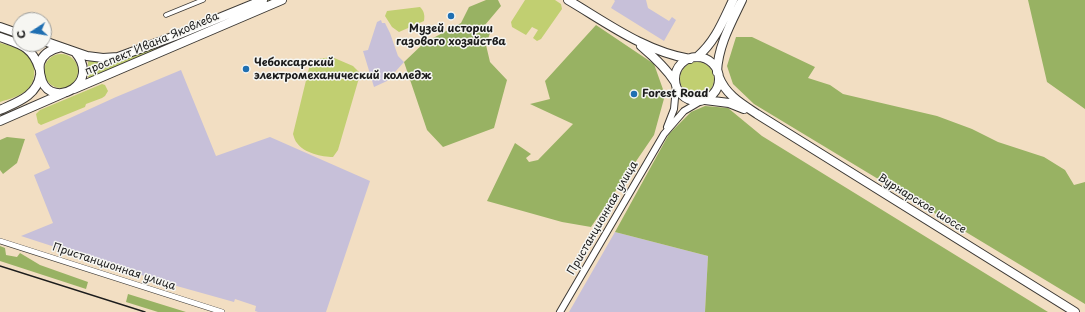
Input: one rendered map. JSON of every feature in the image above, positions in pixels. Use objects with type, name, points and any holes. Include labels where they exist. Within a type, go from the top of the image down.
[{"type":"main road","name":"проспект Ивана Яковлева","points":[[75,52],[86,56],[118,58],[263,0]]},
{"type":"main road","name":"проспект Ивана Яковлева","points":[[0,121],[282,0]]},
{"type":"main road","points":[[568,0],[635,40],[659,51],[694,58],[704,58],[710,62],[718,75]]},
{"type":"main road","points":[[676,85],[675,75],[680,65],[694,58],[710,45],[717,35],[733,0]]},
{"type":"main road","points":[[635,40],[668,72],[682,97],[688,100],[702,100],[709,98],[716,89],[721,45],[742,0]]},
{"type":"main road","points":[[0,27],[12,31]]},
{"type":"main road","points":[[0,37],[28,49],[35,56],[43,84],[46,88],[56,93],[71,90],[81,82],[84,71],[82,62],[75,52],[52,44]]},
{"type":"main road","points":[[0,110],[30,95],[37,86],[42,58],[45,54],[55,48],[61,47]]},
{"type":"main road","name":"Вурнарское шоссе","points":[[718,75],[725,89],[732,97],[757,114],[1075,312]]},
{"type":"main road","name":"Вурнарское шоссе","points":[[702,100],[729,103],[757,114]]},
{"type":"street","points":[[166,14],[203,0]]},
{"type":"street","name":"Пристанционная улица","points":[[560,312],[664,134],[674,109],[676,85]]},
{"type":"street","name":"Пристанционная улица","points":[[664,134],[684,111],[702,100]]},
{"type":"street","name":"Пристанционная улица","points":[[0,241],[222,312]]},
{"type":"shaded area","points":[[614,0],[646,0],[648,8],[669,21],[672,17],[676,20],[664,41],[611,8],[615,1]]},
{"type":"shaded area","points":[[381,20],[382,23],[385,23],[390,33],[398,56],[404,62],[387,81],[374,87],[363,51],[368,50],[377,22]]},
{"type":"shaded area","points":[[181,70],[216,156],[270,137],[370,181],[326,312],[258,312],[255,311],[256,306],[235,299],[234,302],[166,283],[21,236],[53,223],[34,175],[50,168],[35,134],[116,97]]},
{"type":"shaded area","points":[[615,232],[708,256],[705,312],[569,312]]},
{"type":"green space","points":[[269,0],[274,0],[90,78],[88,77],[89,61],[109,62],[129,58]]},
{"type":"green space","points":[[486,0],[498,0],[501,6],[485,25],[490,33],[486,45],[490,62],[507,80],[494,128],[443,147],[427,130],[404,62],[424,43],[461,23],[469,7]]},
{"type":"green space","points":[[525,0],[555,0],[561,4],[562,9],[541,39],[537,41],[533,38],[538,30],[532,27],[526,35],[512,27],[511,22]]},
{"type":"green space","points":[[1028,0],[1085,0],[1085,109],[1047,82]]},
{"type":"green space","points":[[420,7],[424,13],[424,21],[399,32],[392,27],[385,16],[387,11]]},
{"type":"green space","points":[[596,25],[654,64],[665,95],[654,135],[591,227],[562,222],[487,201],[515,143],[531,154],[526,158],[529,162],[538,160],[573,124],[530,104],[550,99],[545,81]]},
{"type":"green space","points":[[736,37],[752,37],[815,67],[808,78],[830,85],[843,94],[937,116],[972,129],[998,142],[1044,157],[1065,170],[1074,185],[1085,182],[1085,304],[754,104],[733,84],[727,66]]},
{"type":"green space","points":[[0,43],[12,46],[12,52],[24,52],[31,59],[34,75],[31,85],[22,94],[0,102]]},
{"type":"green space","points":[[64,54],[73,59],[77,64],[77,78],[73,83],[68,87],[58,88],[54,87],[45,78],[44,68],[45,64],[54,55]]},
{"type":"green space","points":[[332,57],[353,66],[359,72],[359,78],[338,150],[333,157],[309,152],[296,142],[293,134],[310,64],[317,59]]},
{"type":"green space","points":[[694,62],[700,62],[704,63],[711,69],[714,79],[713,86],[707,93],[700,96],[694,96],[690,95],[683,89],[680,82],[680,76],[681,72],[687,65]]},
{"type":"green space","points":[[102,84],[105,85],[108,91],[102,98],[86,104],[85,107],[41,125],[38,123],[36,114],[40,110]]},
{"type":"green space","points":[[705,106],[728,108],[762,136],[1048,312],[705,312],[708,256],[615,232],[669,134],[691,112]]},
{"type":"green space","points":[[7,137],[25,139],[17,163],[3,174],[0,170],[0,140]]},
{"type":"green space","points":[[0,246],[5,248],[6,255],[17,257],[20,253],[40,265],[88,282],[86,289],[0,261]]},
{"type":"green space","points":[[128,294],[186,312],[158,312],[126,302]]},
{"type":"railway","points":[[0,266],[145,312]]},
{"type":"place","name":"Музей истории газового хозяйства","points":[[451,16]]},
{"type":"place","name":"Чебоксарский электромеханический колледж","points":[[246,69]]},
{"type":"place","name":"Forest Road","points":[[634,94]]}]
